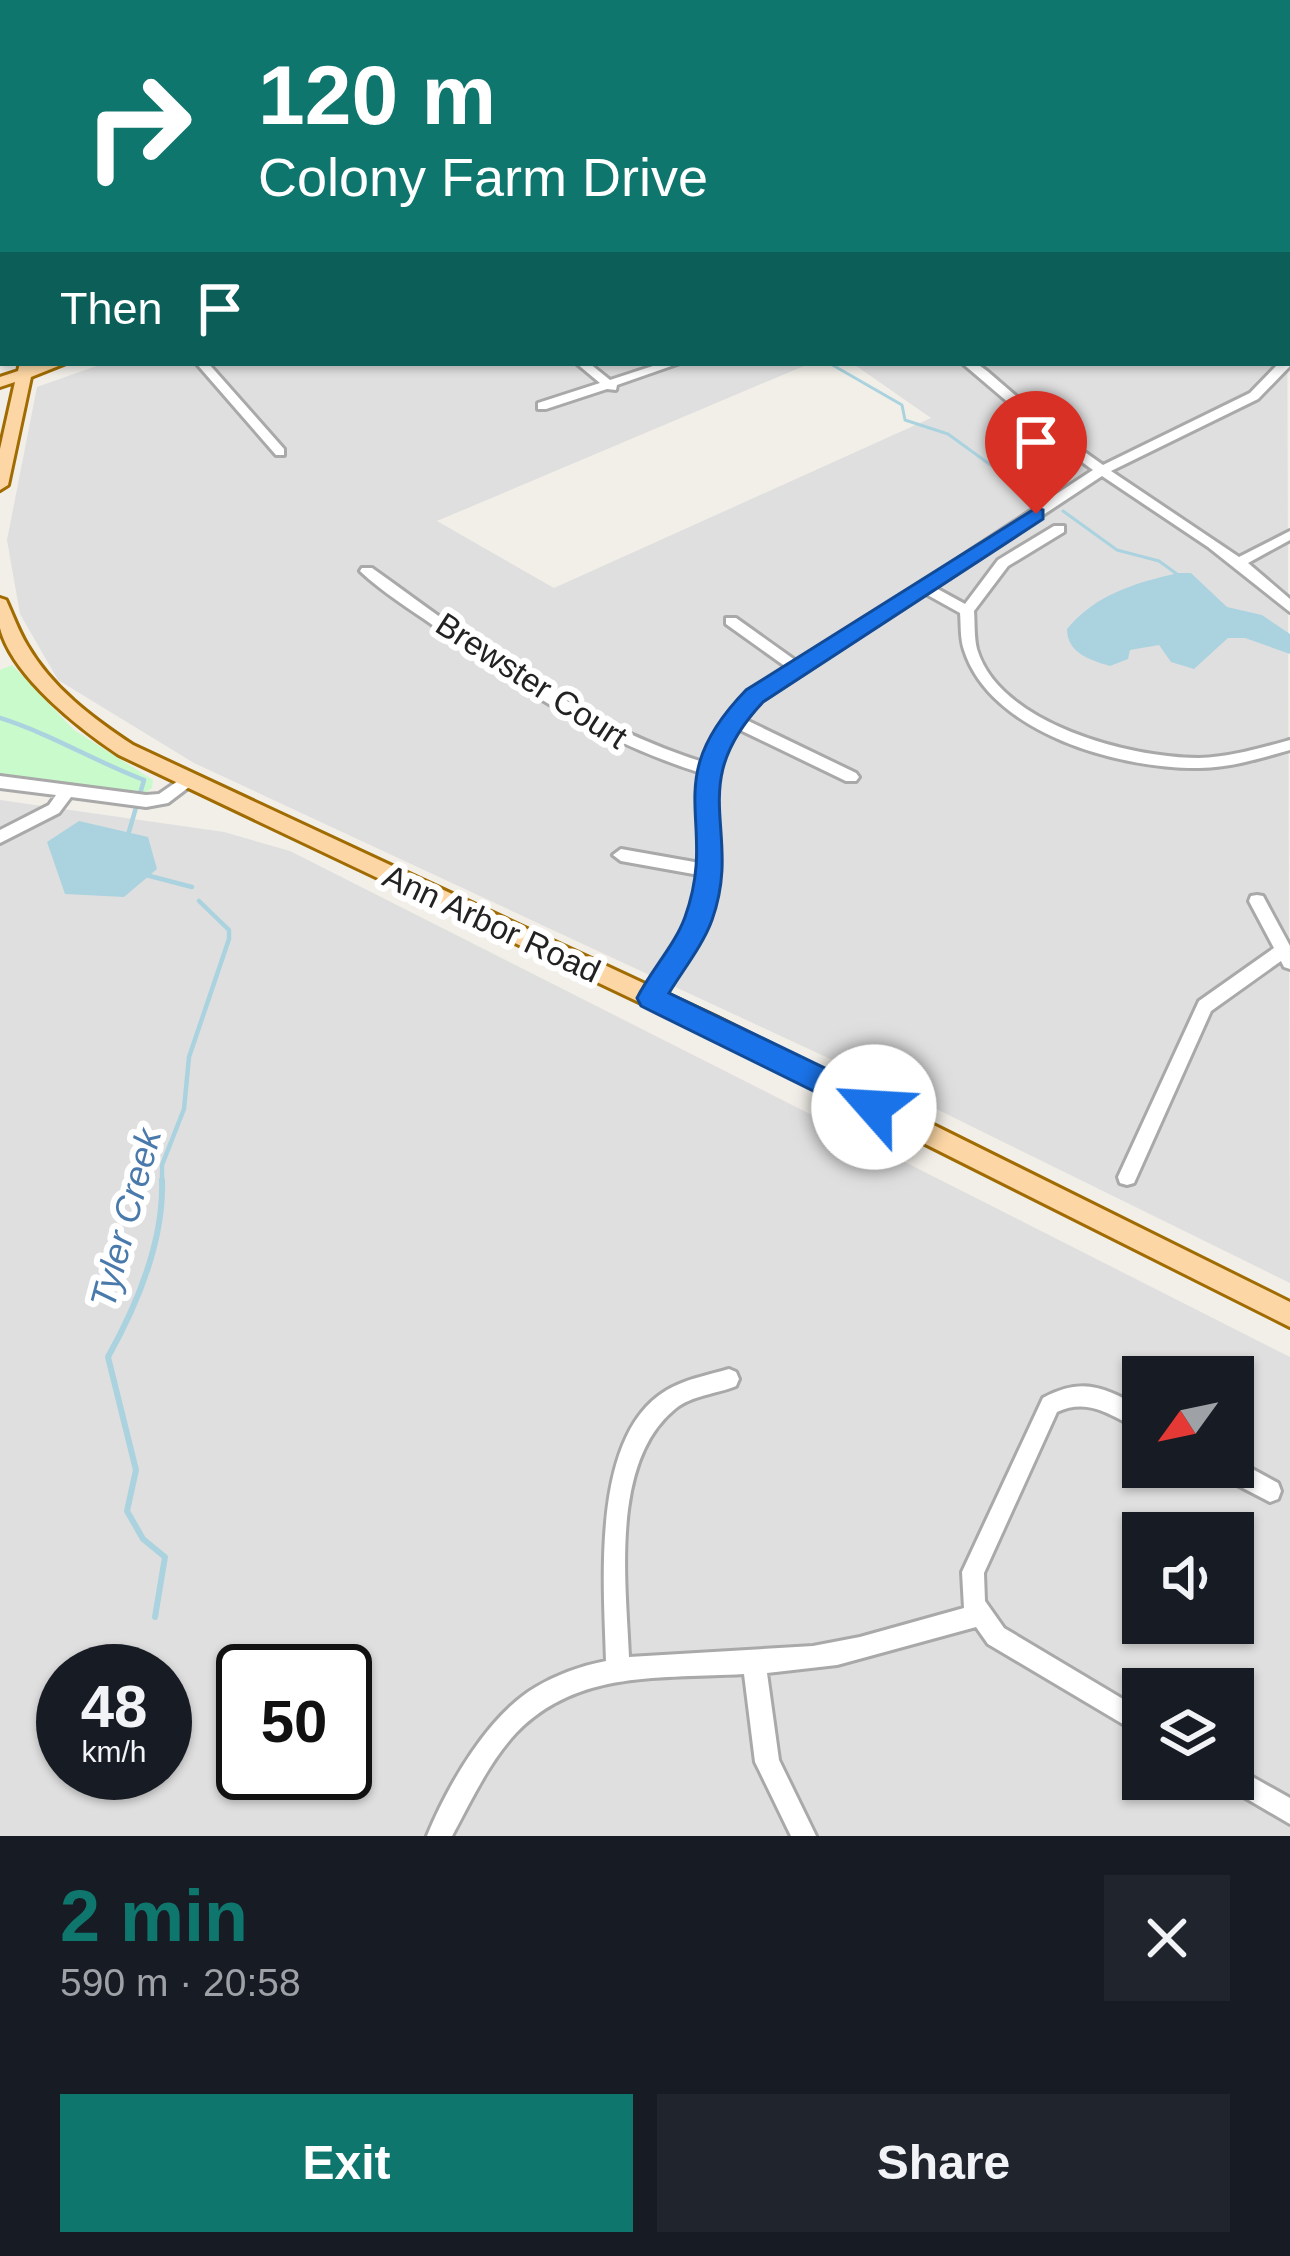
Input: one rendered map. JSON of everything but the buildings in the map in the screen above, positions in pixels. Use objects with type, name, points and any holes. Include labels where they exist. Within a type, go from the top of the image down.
[{"type":"main road","points":[[0,382],[26,368]]},
{"type":"main road","points":[[0,485],[26,368]]},
{"type":"main road","name":"Ann Arbor Road","points":[[0,604],[28,663],[73,712],[126,750],[651,998],[1290,1315]]},
{"type":"street","points":[[205,366],[280,452]]},
{"type":"street","points":[[586,366],[612,387]]},
{"type":"street","points":[[542,406],[666,366]]},
{"type":"street","points":[[972,366],[1012,393],[1059,440],[1238,563],[1290,608]]},
{"type":"street","points":[[651,998],[694,931],[708,871],[707,769],[730,719],[798,669],[1102,471],[1254,396],[1282,366]]},
{"type":"street","points":[[1058,529],[1003,563],[967,611],[967,635],[990,684],[1019,712],[1058,733],[1171,761],[1221,761],[1290,745]]},
{"type":"street","points":[[1238,563],[1290,535]]},
{"type":"street","name":"Brewster Court","points":[[367,571],[588,724],[645,751],[707,769]]},
{"type":"street","points":[[927,589],[967,611]]},
{"type":"street","points":[[731,621],[798,669]]},
{"type":"street","points":[[730,719],[850,777]]},
{"type":"street","points":[[0,782],[140,800],[163,799],[188,780]]},
{"type":"street","points":[[0,837],[54,809],[67,791]]},
{"type":"street","points":[[621,855],[708,871]]},
{"type":"street","points":[[1127,1178],[1204,1006],[1286,957],[1257,901]]},
{"type":"street","points":[[618,1668],[615,1536],[627,1466],[658,1408],[672,1397],[729,1378]]},
{"type":"street","points":[[1122,1410],[1091,1395],[1073,1394],[1050,1406],[973,1572],[971,1594],[978,1615],[996,1636],[1122,1711]]},
{"type":"street","points":[[1254,1482],[1270,1491]]},
{"type":"street","points":[[439,1836],[480,1756],[519,1711],[555,1687],[618,1668],[825,1656],[978,1615]]},
{"type":"street","points":[[754,1662],[767,1762],[805,1836]]},
{"type":"street","points":[[1254,1791],[1290,1812]]},
{"type":"shaded area","points":[[96,366],[804,366],[437,521],[554,588],[931,418],[856,366],[1287,366],[1290,1283],[916,1099],[194,763],[58,680],[20,614],[7,540],[37,387]]},
{"type":"shaded area","points":[[0,800],[224,832],[290,851],[1290,1357],[1290,1836],[0,1836]]},
{"type":"green space","points":[[12,665],[74,730],[153,780],[152,788],[144,794],[0,774],[0,670]]},
{"type":"water","points":[[1191,573],[1227,607],[1262,615],[1290,634],[1290,654],[1245,638],[1228,638],[1194,669],[1171,662],[1159,645],[1130,650],[1128,659],[1110,666],[1075,650],[1067,629],[1091,607],[1132,586]]},
{"type":"water","points":[[79,821],[148,837],[157,869],[124,897],[65,894],[47,842]]},
{"type":"waterway","points":[[834,366],[902,405],[905,420],[948,434],[992,466],[1012,470],[1009,479],[1037,496]]},
{"type":"waterway","points":[[1063,511],[1117,550],[1159,561],[1181,577]]},
{"type":"waterway","name":"Tyler Creek","points":[[0,718],[144,780],[128,835]]},
{"type":"waterway","name":"Tyler Creek","points":[[146,875],[192,887]]},
{"type":"waterway","name":"Tyler Creek","points":[[162,1180],[162,1165],[184,1109],[189,1057],[229,939],[229,930],[199,901]]},
{"type":"waterway","name":"Tyler Creek","points":[[155,1617],[165,1557],[143,1539],[127,1511],[136,1470],[108,1357],[147,1272],[162,1180]]},
{"type":"route","points":[[874,1107],[651,998],[686,948],[698,920],[708,871],[707,769],[723,729],[755,696],[927,589],[1036,514]]}]
